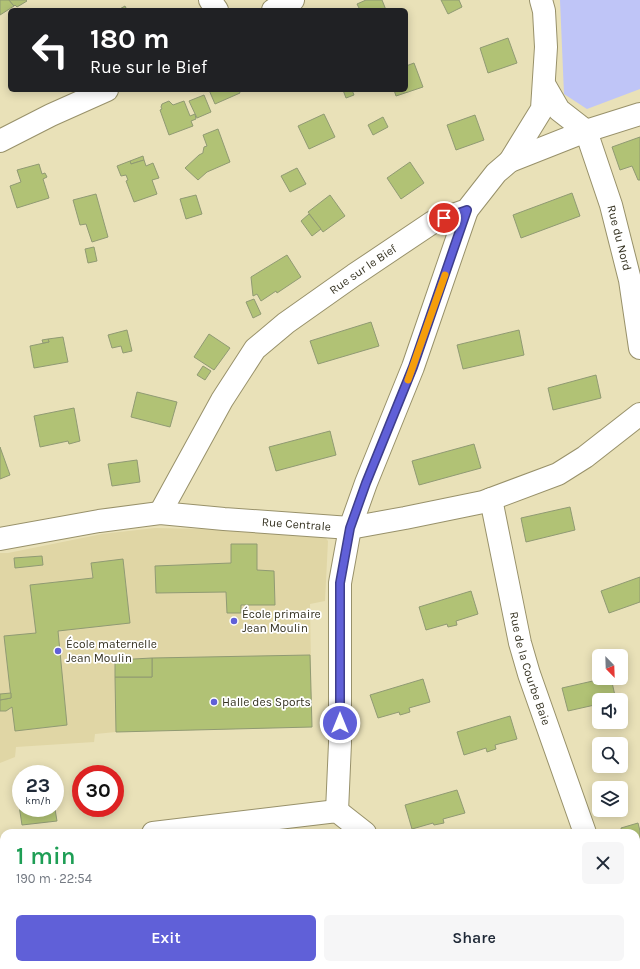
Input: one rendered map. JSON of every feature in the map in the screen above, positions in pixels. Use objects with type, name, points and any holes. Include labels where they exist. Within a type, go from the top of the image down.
[{"type":"street","points":[[277,8],[293,0]]},
{"type":"street","points":[[337,811],[340,743],[340,583],[350,528],[366,483],[413,367],[467,210],[496,173],[510,161],[542,108],[546,47],[544,11],[541,0]]},
{"type":"street","points":[[544,84],[559,110],[586,131]]},
{"type":"street","points":[[0,141],[51,115],[103,92]]},
{"type":"street","points":[[510,161],[586,131],[640,114]]},
{"type":"street","name":"Rue du Nord","points":[[586,131],[611,206],[630,280],[640,348]]},
{"type":"street","name":"Rue sur le Bief","points":[[160,513],[222,400],[255,349],[286,323],[433,222],[467,210]]},
{"type":"street","name":"Rue Centrale","points":[[0,539],[99,521],[160,513],[350,528],[483,502],[558,474],[585,457],[640,414]]},
{"type":"street","name":"Rue de la Courbe Baie","points":[[491,499],[520,643],[529,674],[584,829]]},
{"type":"street","points":[[186,829],[337,811],[360,829]]},
{"type":"shaded area","points":[[560,0],[640,0],[640,89],[587,109],[564,94]]},
{"type":"shaded area","points":[[155,528],[320,534],[328,541],[325,601],[310,604],[312,727],[116,732],[95,734],[94,742],[16,747],[15,757],[0,763],[0,553],[8,553],[102,534]]},
{"type":"building","points":[[0,0],[9,0],[14,6],[8,8],[8,10],[0,15]]},
{"type":"building","points":[[9,0],[27,1],[17,7],[15,5],[14,6]]},
{"type":"building","points":[[366,0],[382,0],[385,8],[359,8],[357,4]]},
{"type":"building","points":[[441,0],[459,0],[462,7],[448,14]]},
{"type":"building","points":[[508,38],[517,63],[488,73],[480,48]]},
{"type":"building","points":[[414,63],[423,87],[408,92],[408,65]]},
{"type":"building","points":[[210,92],[240,92],[240,93],[215,104]]},
{"type":"building","points":[[344,92],[353,92],[354,95],[346,98]]},
{"type":"building","points":[[395,92],[408,92],[396,96]]},
{"type":"building","points":[[204,95],[211,112],[197,118],[189,101]]},
{"type":"building","points":[[169,101],[173,105],[184,101],[190,116],[195,114],[196,119],[191,121],[193,126],[169,135],[160,110],[162,109],[162,104]]},
{"type":"building","points":[[324,114],[335,137],[309,149],[298,126]]},
{"type":"building","points":[[475,115],[484,140],[456,150],[447,125]]},
{"type":"building","points":[[383,117],[388,127],[373,135],[368,125]]},
{"type":"building","points":[[218,129],[230,162],[207,172],[198,180],[185,168],[203,153],[204,147],[207,146],[203,135]]},
{"type":"building","points":[[640,137],[640,180],[638,180],[632,166],[620,170],[612,147]]},
{"type":"building","points":[[143,156],[144,160],[131,164],[130,161]]},
{"type":"building","points":[[144,160],[146,166],[153,163],[159,178],[152,180],[157,194],[134,202],[126,181],[128,180],[126,175],[121,176],[117,166],[130,161],[131,164]]},
{"type":"building","points":[[410,162],[424,183],[401,199],[387,178]]},
{"type":"building","points":[[39,164],[42,174],[45,173],[47,177],[43,179],[49,198],[17,208],[10,186],[21,182],[17,170]]},
{"type":"building","points":[[297,168],[306,184],[290,192],[281,176]]},
{"type":"building","points":[[572,193],[580,216],[521,238],[513,215]]},
{"type":"building","points":[[96,194],[108,237],[92,242],[86,224],[80,225],[73,200]]},
{"type":"building","points":[[196,195],[202,214],[186,219],[180,199]]},
{"type":"building","points":[[330,195],[345,216],[323,232],[308,212]]},
{"type":"building","points":[[309,214],[321,229],[312,236],[301,221]]},
{"type":"building","points":[[94,247],[97,261],[88,263],[85,249]]},
{"type":"building","points":[[287,255],[301,277],[277,293],[276,291],[261,301],[257,294],[253,296],[251,277]]},
{"type":"building","points":[[254,299],[261,314],[253,318],[246,302]]},
{"type":"building","points":[[371,322],[379,346],[318,364],[310,341]]},
{"type":"building","points":[[127,330],[132,351],[123,353],[121,346],[112,348],[108,335]]},
{"type":"building","points":[[519,330],[524,355],[463,369],[457,345]]},
{"type":"building","points":[[209,334],[230,348],[214,370],[194,357]]},
{"type":"building","points":[[63,337],[68,362],[34,368],[30,346],[49,342],[48,339]]},
{"type":"building","points":[[48,339],[49,342],[43,343],[42,340]]},
{"type":"building","points":[[203,366],[211,371],[205,380],[197,375]]},
{"type":"building","points":[[596,375],[601,398],[553,410],[548,388]]},
{"type":"building","points":[[137,392],[177,402],[170,427],[131,417]]},
{"type":"building","points":[[74,408],[80,441],[69,444],[68,441],[40,447],[34,416]]},
{"type":"building","points":[[330,431],[336,455],[276,471],[269,447]]},
{"type":"building","points":[[474,444],[481,468],[419,485],[412,461]]},
{"type":"building","points":[[0,447],[10,475],[0,479]]},
{"type":"building","points":[[137,460],[140,482],[112,486],[108,464]]},
{"type":"building","points":[[570,507],[575,530],[526,542],[521,518]]},
{"type":"building","points":[[231,544],[257,544],[257,570],[274,571],[275,605],[241,605],[241,613],[227,613],[226,592],[156,593],[155,566],[231,563]]},
{"type":"building","points":[[42,556],[43,565],[15,568],[14,558]]},
{"type":"building","points":[[123,559],[130,623],[58,631],[67,725],[15,731],[12,707],[6,711],[0,711],[0,700],[11,698],[4,636],[36,633],[30,585],[93,578],[91,563]]},
{"type":"building","points":[[640,577],[640,602],[609,613],[601,591]]},
{"type":"building","points":[[471,591],[478,614],[456,621],[457,625],[448,627],[447,624],[426,630],[419,607]]},
{"type":"building","name":"Halle des Sports","points":[[310,655],[312,727],[116,732],[115,677],[152,677],[152,658]]},
{"type":"building","points":[[152,658],[152,677],[115,677],[115,660]]},
{"type":"building","points":[[423,679],[430,702],[409,708],[410,712],[400,715],[399,712],[378,718],[370,695]]},
{"type":"building","points":[[592,681],[592,685],[613,685],[614,693],[592,693],[592,706],[568,711],[562,688]]},
{"type":"building","points":[[11,693],[11,698],[0,700],[0,694]]},
{"type":"building","points":[[510,716],[517,739],[495,745],[496,749],[487,752],[486,748],[464,755],[457,732]]},
{"type":"building","points":[[457,790],[465,813],[443,819],[444,823],[434,825],[433,823],[412,829],[405,805]]},
{"type":"building","points":[[21,817],[56,817],[57,821],[22,825]]},
{"type":"building","points":[[638,823],[640,829],[621,829]]},
{"type":"slow traffic","points":[[408,380],[445,275]]},
{"type":"place","name":"École primaire Jean Moulin","points":[[234,621]]},
{"type":"place","name":"École maternelle Jean Moulin","points":[[58,651]]},
{"type":"place","name":"Halle des Sports","points":[[214,702]]},
{"type":"route","points":[[340,723],[340,583],[350,528],[366,483],[413,367],[467,210],[444,218]]}]
